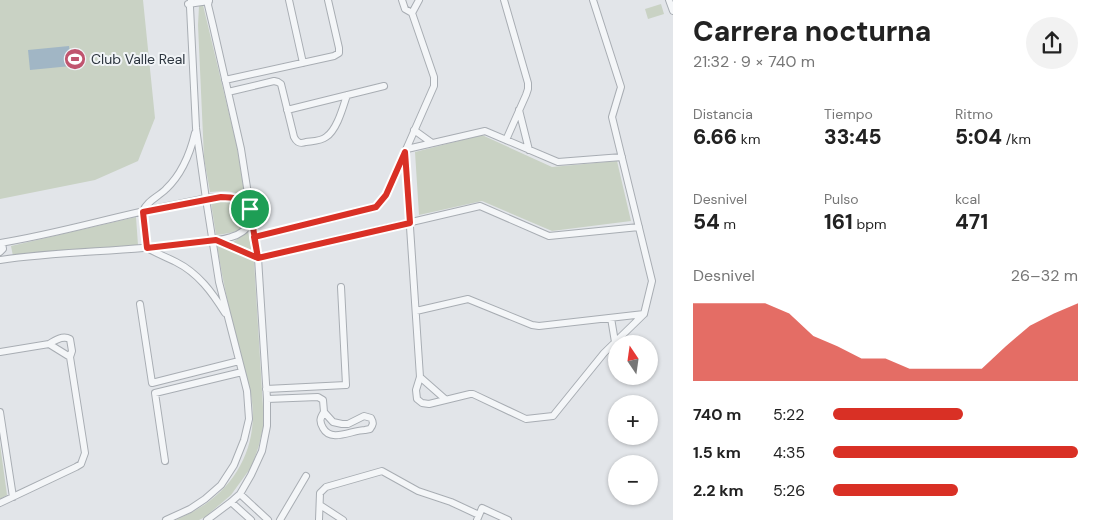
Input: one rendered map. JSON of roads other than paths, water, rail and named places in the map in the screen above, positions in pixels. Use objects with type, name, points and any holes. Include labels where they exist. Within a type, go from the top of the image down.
[{"type":"street","points":[[289,0],[303,63]]},
{"type":"street","points":[[225,80],[334,56],[339,53],[328,0]]},
{"type":"street","points":[[254,237],[376,207],[386,195],[433,90],[434,82],[412,13],[406,9],[402,0]]},
{"type":"street","points":[[412,13],[419,0]]},
{"type":"street","points":[[504,0],[528,83],[528,89],[506,140]]},
{"type":"street","points":[[593,0],[621,87],[612,117],[652,281],[644,314],[622,335]]},
{"type":"street","points":[[669,0],[673,11]]},
{"type":"street","points":[[166,520],[190,509],[221,485],[234,465],[244,440],[249,419],[247,391],[219,282],[196,128],[189,3],[207,2],[241,149],[258,258],[267,399],[267,426],[262,451],[251,475],[240,494],[207,520]]},
{"type":"street","points":[[228,92],[274,81],[281,84],[294,137],[296,142],[301,144],[324,138],[332,132],[341,114],[347,95]]},
{"type":"street","points":[[287,110],[384,86]]},
{"type":"street","points":[[519,110],[529,150]]},
{"type":"street","points":[[147,248],[143,212],[149,202],[168,187],[180,172],[188,156],[196,128]]},
{"type":"street","points":[[414,130],[432,143]]},
{"type":"street","points":[[406,151],[484,131],[558,162],[622,157]]},
{"type":"street","points":[[406,151],[420,377],[416,390],[417,399],[422,403],[429,404],[473,394],[526,419],[551,417],[555,415],[608,349]]},
{"type":"street","points":[[0,252],[3,249],[1,243],[206,199],[230,197],[246,203],[250,209]]},
{"type":"street","points":[[214,240],[258,258],[480,206],[549,236],[639,227]]},
{"type":"street","points":[[0,260],[59,253],[147,248],[230,238],[248,228],[252,222]]},
{"type":"street","points":[[147,248],[177,262],[199,278],[214,296],[228,318]]},
{"type":"street","points":[[266,389],[346,385],[341,287]]},
{"type":"street","points":[[416,311],[468,299],[535,326],[644,314]]},
{"type":"street","points":[[140,304],[152,383],[239,362]]},
{"type":"street","points":[[611,318],[614,335]]},
{"type":"street","points":[[0,352],[49,344],[55,340],[68,338],[71,341],[72,351],[70,357],[85,453],[81,464],[76,467],[0,503]]},
{"type":"street","points":[[49,344],[70,357]]},
{"type":"street","points":[[165,461],[155,393],[242,372]]},
{"type":"street","points":[[420,377],[445,399]]},
{"type":"street","points":[[267,399],[318,396],[323,400],[324,412],[336,424],[348,424],[364,416],[371,418],[373,425],[370,429],[335,436],[326,432],[320,422],[320,417],[324,412]]},
{"type":"street","points":[[0,412],[13,497]]},
{"type":"street","points":[[320,520],[320,493],[326,487],[382,471],[418,491],[451,502],[478,517],[482,508],[508,520]]},
{"type":"street","points":[[280,520],[306,476]]},
{"type":"street","points":[[240,494],[268,520]]},
{"type":"street","points":[[232,502],[251,520]]},
{"type":"street","points":[[320,505],[343,520]]},
{"type":"water","points":[[69,46],[71,66],[30,70],[28,50]]},
{"type":"place","name":"Club Valle Real","points":[[75,59]]}]
